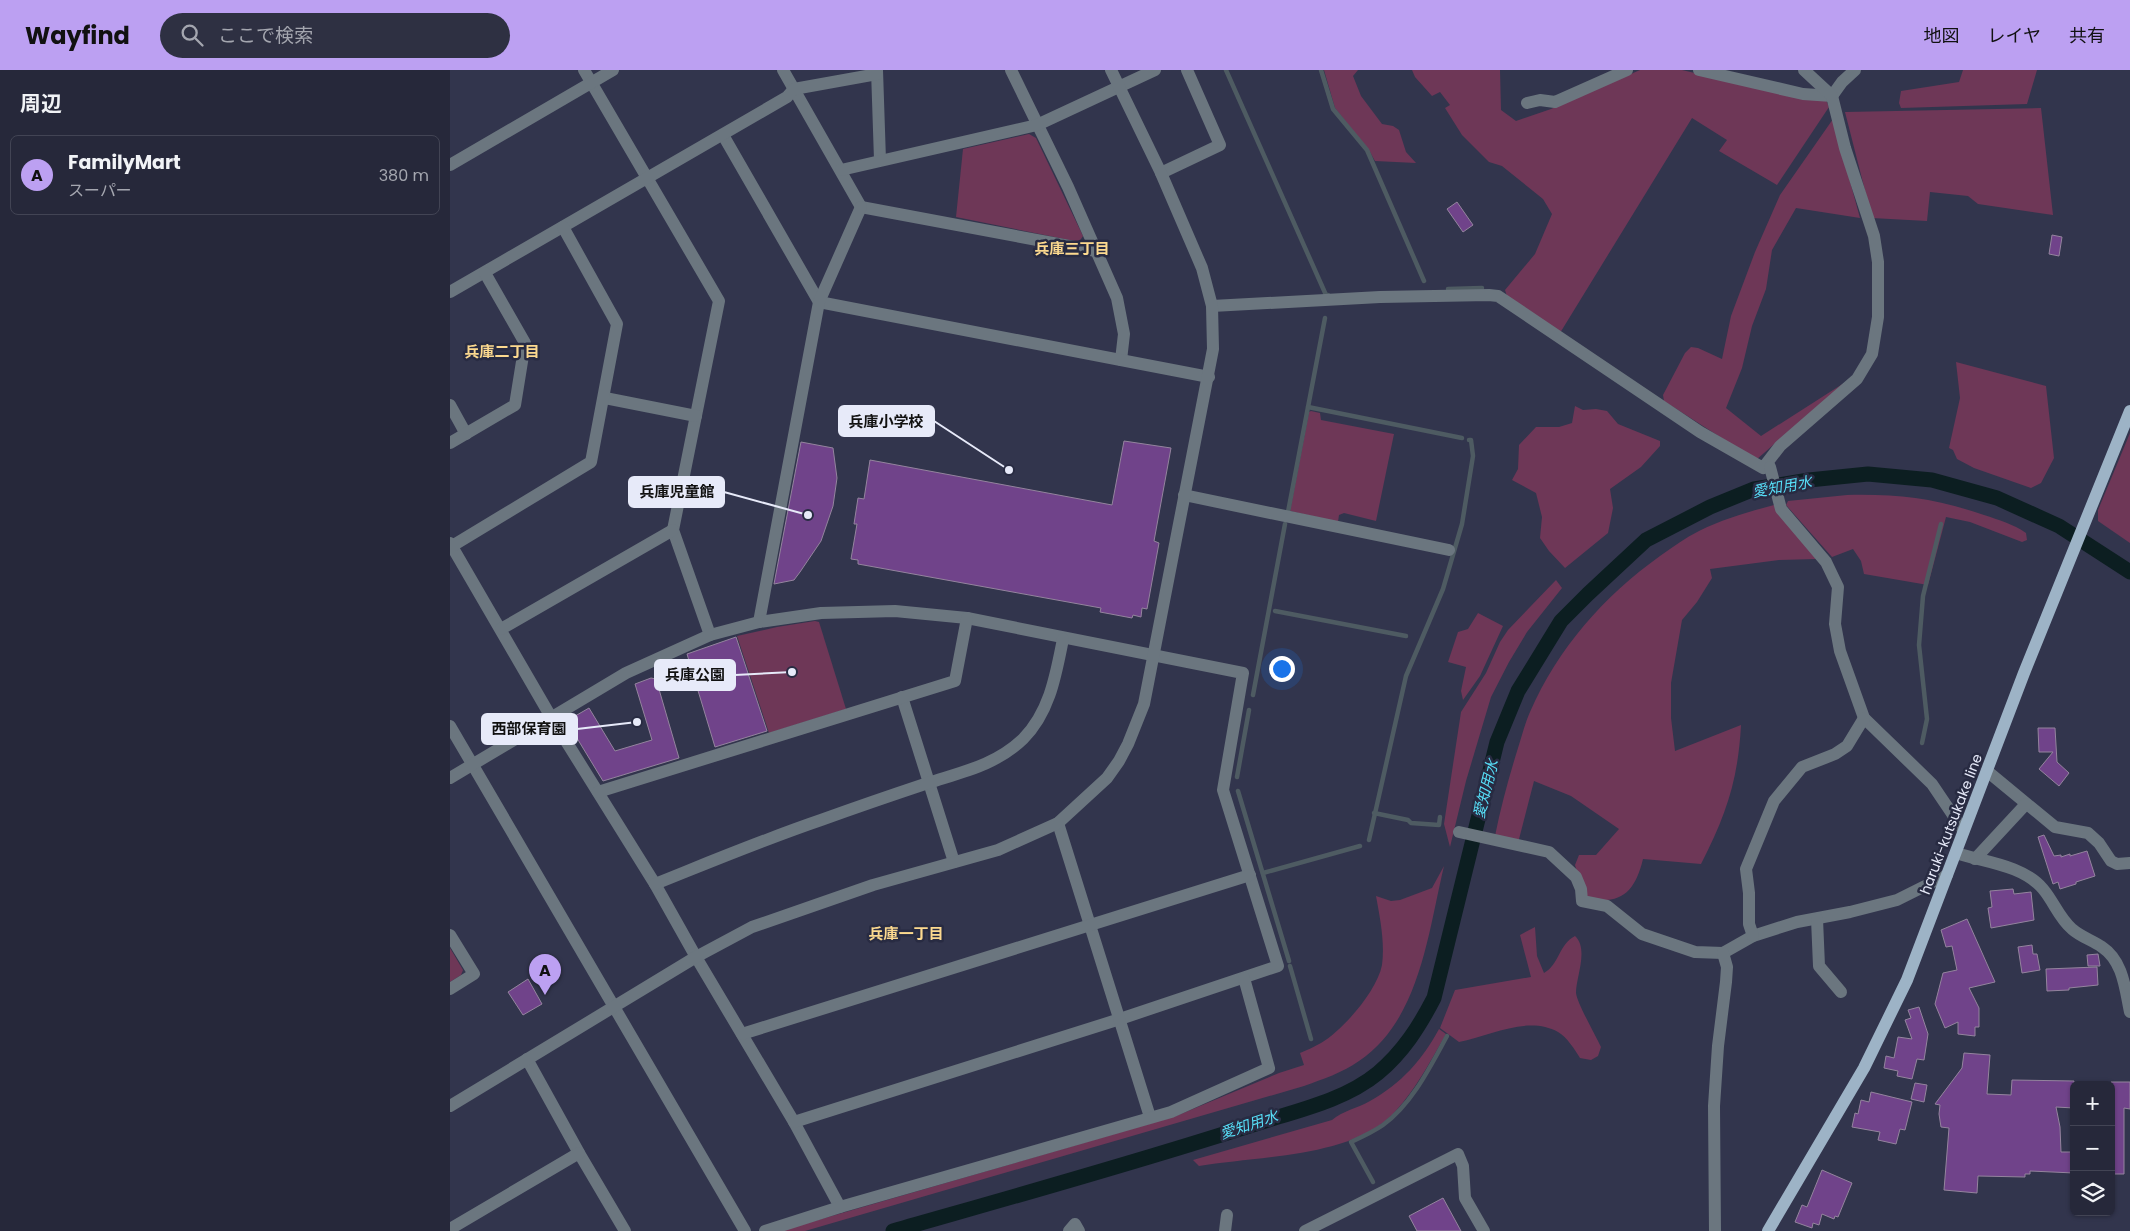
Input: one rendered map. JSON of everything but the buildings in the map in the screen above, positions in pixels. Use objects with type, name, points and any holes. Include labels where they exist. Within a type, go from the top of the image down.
[{"type":"main road","name":"haruki-kutsukake line","points":[[1768,1231],[1864,1068],[1907,980],[1963,830],[2073,550],[2130,412]]},
{"type":"street","points":[[584,70],[719,301],[673,530],[710,635]]},
{"type":"street","points":[[450,165],[613,70]]},
{"type":"street","points":[[783,70],[861,207]]},
{"type":"street","points":[[1011,70],[1068,187],[1117,298],[1124,334],[1121,360]]},
{"type":"street","points":[[450,1106],[696,957],[752,927],[873,885],[998,850],[1058,822],[1097,789],[1119,761],[1137,724],[1144,704],[1155,657],[1213,349],[1212,306],[1202,268],[1160,173],[1111,70]]},
{"type":"street","points":[[841,170],[1037,125],[1155,70]]},
{"type":"street","points":[[1160,173],[1220,144],[1188,70]]},
{"type":"street","points":[[1527,103],[1540,100],[1555,102],[1627,70]]},
{"type":"street","points":[[1699,70],[1803,94],[1832,96]]},
{"type":"street","points":[[1212,306],[1380,297],[1498,296],[1700,432],[1763,468],[1780,446],[1857,379],[1872,354],[1878,317],[1878,262],[1874,236],[1845,148],[1832,96],[1804,70]]},
{"type":"street","points":[[1832,96],[1842,82],[1855,70]]},
{"type":"street","points":[[450,292],[723,135],[787,97],[794,89],[877,72],[880,160]]},
{"type":"street","points":[[723,135],[820,302],[1209,377]]},
{"type":"street","points":[[861,207],[1096,251]]},
{"type":"street","points":[[758,622],[820,302],[861,207]]},
{"type":"street","points":[[563,227],[616,324],[605,398],[592,462],[451,545],[551,718],[655,884],[794,1122],[840,1207]]},
{"type":"street","points":[[450,443],[514,405],[525,343],[485,273]]},
{"type":"street","points":[[605,398],[696,416]]},
{"type":"street","points":[[450,405],[466,434]]},
{"type":"street","points":[[1770,467],[1777,500],[1781,509],[1826,562],[1838,586],[1836,624],[1840,651],[1864,718],[1932,784],[1963,830]]},
{"type":"street","points":[[1184,495],[1449,550]]},
{"type":"street","points":[[501,629],[673,530]]},
{"type":"street","points":[[450,778],[626,673],[710,635],[758,622],[821,613],[895,611],[967,618],[1063,639],[1244,673],[1223,790],[1278,966],[1120,1019],[794,1122]]},
{"type":"street","points":[[598,792],[955,681],[967,618]]},
{"type":"street","points":[[655,884],[774,836],[983,765],[999,757],[1024,738],[1033,727],[1049,698],[1063,639]]},
{"type":"street","points":[[902,697],[954,862]]},
{"type":"street","points":[[1753,936],[1749,924],[1749,893],[1746,868],[1774,801],[1802,767],[1835,754],[1847,746],[1864,718]]},
{"type":"street","points":[[450,726],[745,1231]]},
{"type":"street","points":[[1987,771],[2055,827],[2088,833],[2099,843],[2111,861],[2117,864],[2130,863]]},
{"type":"street","points":[[1975,859],[2026,804]]},
{"type":"street","points":[[1058,822],[1150,1117]]},
{"type":"street","points":[[1459,832],[1549,852],[1576,877],[1581,889],[1582,901],[1607,906],[1642,934],[1695,952],[1723,953],[1753,936],[1797,922],[1897,900],[1947,875]]},
{"type":"street","points":[[1956,853],[2024,874],[2044,889],[2060,917],[2073,930],[2110,952],[2120,969],[2130,1012]]},
{"type":"street","points":[[742,1034],[1090,923],[1250,875]]},
{"type":"street","points":[[1817,919],[1819,966],[1841,992]]},
{"type":"street","points":[[450,934],[474,974],[450,989]]},
{"type":"street","points":[[1715,1231],[1714,1106],[1718,1046],[1727,967],[1723,953]]},
{"type":"street","points":[[765,1231],[840,1207],[1171,1112],[1269,1068],[1244,978]]},
{"type":"street","points":[[527,1059],[619,1229]]},
{"type":"street","points":[[450,1229],[578,1153]]},
{"type":"street","points":[[1305,1231],[1458,1154],[1463,1166],[1465,1198],[1484,1231]]},
{"type":"street","points":[[1225,1231],[1227,1214]]},
{"type":"street","points":[[1069,1231],[1075,1224],[1079,1231]]},
{"type":"shaded area","points":[[1324,70],[1358,70],[1353,76],[1361,96],[1382,124],[1393,126],[1399,130],[1406,152],[1416,163],[1375,161],[1335,108]]},
{"type":"shaded area","points":[[1412,70],[1500,70],[1501,110],[1516,121],[1551,109],[1640,70],[1682,70],[1800,98],[1826,100],[1829,107],[1777,185],[1719,151],[1727,140],[1692,118],[1560,333],[1507,296],[1505,290],[1535,254],[1552,214],[1543,199],[1502,166],[1489,162],[1462,135],[1445,108],[1450,105],[1440,92],[1432,96],[1415,77]]},
{"type":"shaded area","points":[[1963,70],[2037,70],[2027,104],[1901,108],[1899,103],[1901,91],[1959,82]]},
{"type":"shaded area","points":[[2041,108],[2053,215],[1978,204],[1968,196],[1930,192],[1927,221],[1872,218],[1845,112]]},
{"type":"shaded area","points":[[1833,119],[1860,218],[1796,208],[1772,250],[1766,289],[1752,326],[1742,368],[1726,408],[1761,436],[1844,383],[1756,460],[1664,401],[1663,395],[1685,353],[1691,347],[1698,348],[1722,359],[1731,316],[1755,252],[1780,195]]},
{"type":"shaded area","points":[[1029,134],[1036,138],[1083,236],[1079,242],[956,217],[963,149]]},
{"type":"shaded area","points":[[1956,362],[2046,386],[2054,458],[2041,483],[2031,488],[1974,468],[1957,459],[1953,450],[1949,448],[1960,398]]},
{"type":"shaded area","points":[[1575,406],[1583,410],[1596,409],[1607,411],[1618,424],[1660,441],[1660,446],[1641,467],[1610,489],[1613,508],[1608,533],[1565,568],[1540,538],[1542,517],[1536,493],[1512,480],[1518,469],[1519,445],[1536,427],[1559,427],[1572,423]]},
{"type":"shaded area","points":[[1309,412],[1320,413],[1321,420],[1394,434],[1376,521],[1344,513],[1339,515],[1338,522],[1290,511]]},
{"type":"shaded area","points":[[2130,433],[2130,543],[2098,521],[2098,510]]},
{"type":"shaded area","points":[[1847,495],[1900,496],[1966,509],[2011,525],[2026,533],[2027,540],[2022,542],[1970,522],[1946,517],[1928,585],[1864,574],[1861,561],[1853,549],[1832,557],[1786,505],[1788,501]]},
{"type":"shaded area","points":[[1774,505],[1816,559],[1779,560],[1710,569],[1712,578],[1697,602],[1682,620],[1671,683],[1671,718],[1675,751],[1741,725],[1734,781],[1724,813],[1710,846],[1701,864],[1643,859],[1636,880],[1624,894],[1608,900],[1585,898],[1575,865],[1579,855],[1596,855],[1619,829],[1571,796],[1534,781],[1518,843],[1495,836],[1508,781],[1525,725],[1541,689],[1554,666],[1584,625],[1620,588],[1639,572],[1674,546],[1699,531],[1726,519]]},
{"type":"shaded area","points":[[1556,580],[1562,588],[1527,632],[1491,697],[1466,781],[1450,847],[1444,824],[1461,712],[1486,673],[1500,642],[1508,630]]},
{"type":"shaded area","points":[[1478,613],[1503,626],[1480,676],[1463,700],[1461,691],[1466,667],[1448,662],[1458,632],[1468,629]]},
{"type":"shaded area","points":[[815,621],[819,622],[846,709],[769,733],[737,636]]},
{"type":"shaded area","points":[[1444,866],[1426,946],[1408,999],[1396,1023],[1380,1044],[1346,1069],[1304,1086],[805,1231],[780,1231],[1176,1116],[1279,1073],[1304,1065],[1300,1053],[1321,1043],[1339,1029],[1358,1009],[1379,975],[1382,965],[1383,948],[1376,896],[1391,901],[1400,900],[1432,888]]},
{"type":"shaded area","points":[[1535,927],[1537,956],[1544,973],[1553,965],[1562,949],[1570,940],[1575,936],[1579,942],[1581,963],[1576,993],[1577,998],[1601,1047],[1598,1056],[1591,1060],[1580,1058],[1565,1037],[1546,1027],[1522,1026],[1509,1028],[1459,1042],[1440,1028],[1455,990],[1531,977],[1520,935]]},
{"type":"shaded area","points":[[450,948],[463,970],[461,975],[450,982]]},
{"type":"shaded area","points":[[1439,1029],[1446,1034],[1410,1093],[1393,1114],[1366,1134],[1321,1149],[1296,1154],[1199,1166],[1193,1160],[1332,1120],[1340,1114],[1370,1101],[1392,1087],[1410,1070],[1426,1051]]},
{"type":"waterway","points":[[1226,70],[1326,295],[1328,295]]},
{"type":"waterway","points":[[1321,70],[1333,109],[1367,150],[1424,281]]},
{"type":"waterway","points":[[1448,289],[1482,288]]},
{"type":"waterway","points":[[1288,512],[1325,318]]},
{"type":"waterway","points":[[1308,407],[1462,438]]},
{"type":"waterway","points":[[1369,840],[1406,676],[1443,589],[1462,524],[1473,456],[1471,440],[1469,440]]},
{"type":"waterway","name":"愛知用水","points":[[893,1231],[1116,1167],[1316,1105],[1349,1092],[1387,1065],[1410,1038],[1434,998],[1497,742],[1518,691],[1561,621],[1646,540],[1710,507],[1754,489],[1809,480],[1868,474],[1932,480],[1997,498],[2059,526],[2130,572]]},
{"type":"waterway","points":[[1253,695],[1285,524]]},
{"type":"waterway","points":[[1922,743],[1927,719],[1919,645],[1923,596],[1941,524]]},
{"type":"waterway","points":[[1275,611],[1406,636]]},
{"type":"waterway","points":[[1237,777],[1249,710]]},
{"type":"waterway","points":[[1238,791],[1289,961]]},
{"type":"waterway","points":[[1374,813],[1408,820],[1411,823],[1439,825],[1440,817]]},
{"type":"waterway","points":[[1263,873],[1360,846]]},
{"type":"waterway","points":[[1290,966],[1311,1039]]},
{"type":"waterway","points":[[1373,1182],[1351,1142],[1383,1125],[1403,1107],[1420,1084],[1447,1036]]},
{"type":"place","name":"兵庫小学校","points":[[1009,470]]},
{"type":"place","name":"兵庫児童館","points":[[808,515]]},
{"type":"place","name":"兵庫公園","points":[[792,672]]},
{"type":"place","name":"西部保育園","points":[[637,722]]},
{"type":"place","name":"FamilyMart","points":[[545,995]]},
{"type":"district","name":"兵庫三丁目","points":[[1072,249]]},
{"type":"district","name":"兵庫二丁目","points":[[502,352]]},
{"type":"district","name":"兵庫一丁目","points":[[906,934]]}]
